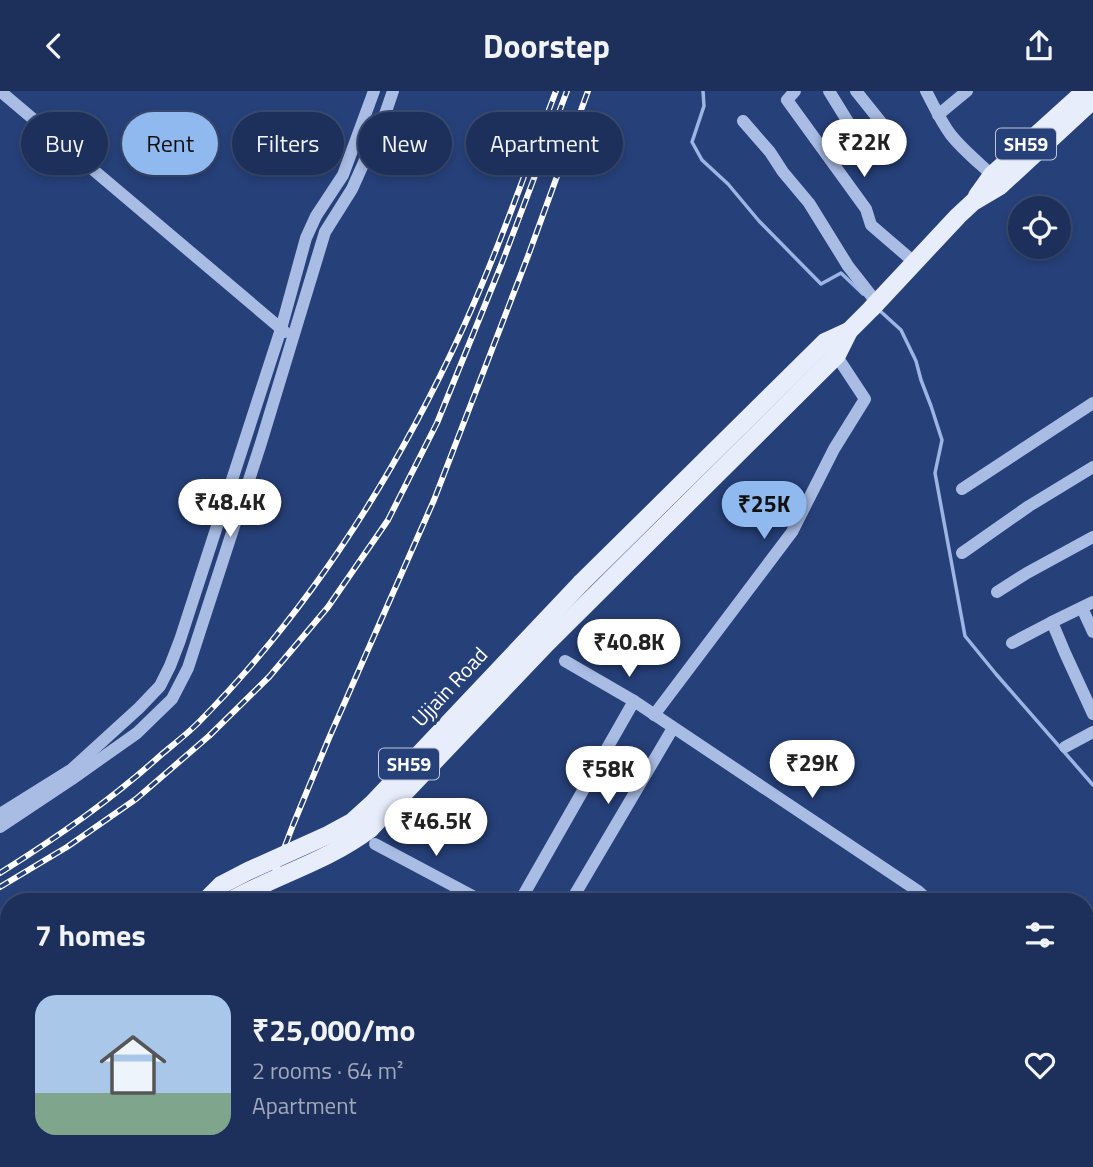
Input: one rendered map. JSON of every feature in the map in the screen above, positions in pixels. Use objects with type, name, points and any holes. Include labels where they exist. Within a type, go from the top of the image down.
[{"type":"main road","name":"SH59","points":[[245,893],[323,859],[370,829],[877,303],[973,202],[992,175],[1085,91]]},
{"type":"main road","name":"SH59","points":[[973,202],[1000,186],[1093,100]]},
{"type":"main road","name":"Ujjain Road","points":[[213,893],[221,885],[248,871],[352,822],[581,583],[692,472],[816,364]]},
{"type":"street","points":[[0,91],[293,339]]},
{"type":"street","points":[[0,814],[72,769],[160,686],[180,640],[281,329],[306,238],[316,216],[343,175],[374,91]]},
{"type":"street","points":[[0,827],[137,733],[172,699],[179,688],[188,668],[325,232],[352,189],[393,91]]},
{"type":"street","points":[[795,91],[787,100],[866,209],[871,225],[914,263]]},
{"type":"street","points":[[830,91],[861,143],[868,147],[884,130],[884,126],[856,91]]},
{"type":"street","points":[[926,91],[950,134],[992,175]]},
{"type":"street","points":[[938,115],[967,91]]},
{"type":"street","points":[[743,121],[809,203],[848,266],[877,303]]},
{"type":"street","points":[[654,715],[792,532],[834,449],[865,399],[831,349]]},
{"type":"street","points":[[962,489],[1093,403]]},
{"type":"street","points":[[962,553],[1029,506],[1093,467]]},
{"type":"street","points":[[996,592],[1093,537]]},
{"type":"street","points":[[1012,643],[1087,605],[1093,632]]},
{"type":"street","points":[[1052,622],[1093,714]]},
{"type":"street","points":[[565,661],[634,701],[920,893]]},
{"type":"street","points":[[525,893],[634,701]]},
{"type":"street","points":[[576,893],[673,728]]},
{"type":"street","points":[[1065,747],[1093,731]]},
{"type":"street","points":[[374,844],[467,893]]},
{"type":"waterway","points":[[703,91],[704,106],[692,142],[702,160],[728,184],[759,221],[821,284],[841,273],[863,294]]},
{"type":"waterway","points":[[878,309],[901,330],[916,361],[942,440],[935,473],[965,636],[1093,785]]},
{"type":"railway","points":[[0,873],[104,802],[198,723],[239,679],[314,586],[380,486],[437,382],[488,270],[556,91]]},
{"type":"railway","points":[[0,887],[67,847],[136,799],[209,736],[269,677],[328,607],[388,520],[437,423],[502,263],[567,91]]},
{"type":"railway","points":[[267,893],[329,738],[434,500],[588,91]]}]
